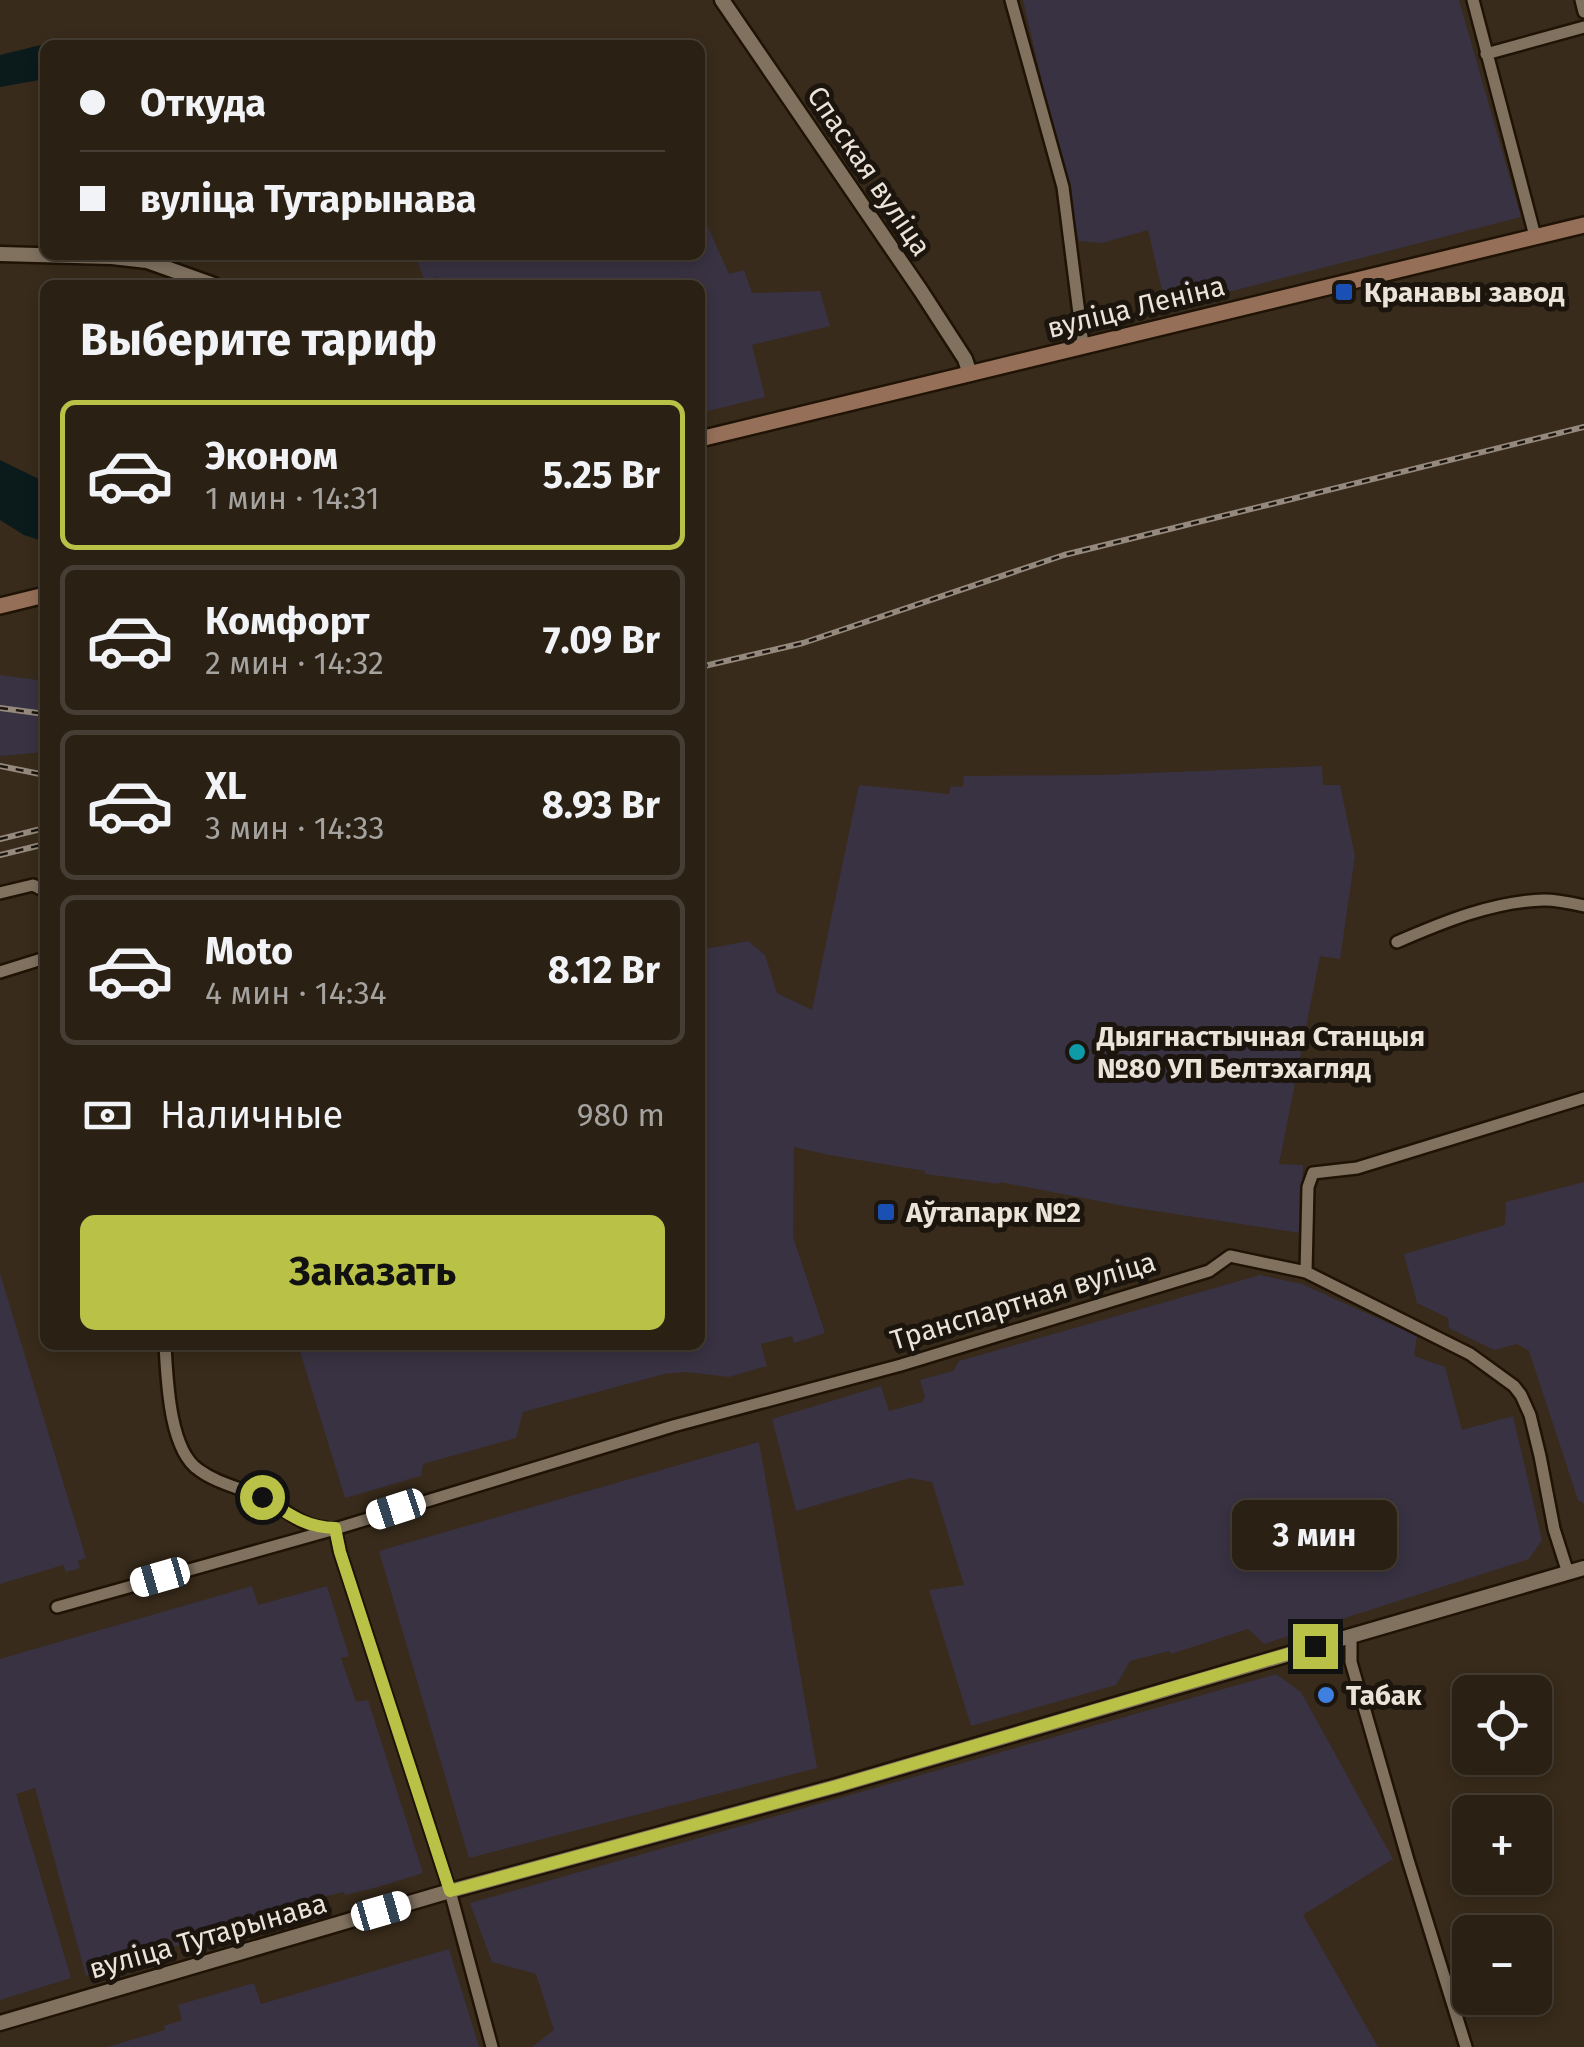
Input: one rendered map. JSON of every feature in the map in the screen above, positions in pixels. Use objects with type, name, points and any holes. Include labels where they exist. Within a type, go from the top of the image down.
[{"type":"main road","name":"вуліца Леніна","points":[[705,438],[1584,225]]},
{"type":"main road","points":[[0,606],[40,596]]},
{"type":"street","name":"Спаская вуліца","points":[[722,0],[922,292],[970,374]]},
{"type":"street","points":[[1012,0],[1063,187],[1082,345]]},
{"type":"street","points":[[1473,0],[1535,236]]},
{"type":"street","points":[[1581,0],[1584,12]]},
{"type":"street","points":[[1486,54],[1584,28]]},
{"type":"street","points":[[0,254],[40,255]]},
{"type":"street","points":[[138,260],[200,280]]},
{"type":"street","points":[[0,893],[33,886],[40,889]]},
{"type":"street","points":[[1397,942],[1490,908],[1547,900],[1584,906]]},
{"type":"street","points":[[0,972],[40,960]]},
{"type":"street","points":[[1306,1272],[1308,1187],[1313,1174],[1357,1168],[1584,1098]]},
{"type":"street","name":"Транспартная вуліца","points":[[56,1607],[673,1426],[901,1365],[1209,1271],[1230,1256],[1306,1272],[1470,1354],[1514,1386],[1530,1416],[1554,1529],[1568,1573]]},
{"type":"street","points":[[166,1350],[174,1425],[190,1462],[198,1470],[262,1497],[298,1520],[317,1528],[335,1528],[450,1891],[492,2047]]},
{"type":"street","name":"вуліца Тутарынава","points":[[0,2023],[1584,1568]]},
{"type":"street","points":[[1351,1635],[1351,1662],[1466,2047]]},
{"type":"shaded area","points":[[1023,0],[1459,0],[1521,217],[1166,308],[1148,230],[1102,243],[1079,241]]},
{"type":"shaded area","points":[[40,45],[40,80],[0,87],[0,55]]},
{"type":"shaded area","points":[[705,220],[729,274],[744,270],[752,293],[820,291],[830,326],[752,345],[765,397],[705,412],[705,280],[424,280],[417,260],[705,260]]},
{"type":"shaded area","points":[[0,460],[40,480],[40,540],[0,520]]},
{"type":"shaded area","points":[[0,675],[40,680],[40,752],[0,756]]},
{"type":"shaded area","points":[[1322,766],[1323,785],[1340,785],[1355,856],[1340,959],[1320,956],[1279,1164],[1303,1165],[1300,1233],[1129,1207],[1000,1182],[925,1174],[794,1147],[793,1237],[825,1333],[794,1343],[792,1336],[761,1344],[767,1366],[729,1377],[686,1372],[664,1374],[523,1412],[516,1438],[423,1464],[421,1476],[345,1498],[300,1350],[705,1350],[705,949],[748,941],[765,955],[777,993],[812,1010],[859,785],[949,794],[951,786],[963,787],[964,776]]},
{"type":"shaded area","points":[[1584,1182],[1584,1504],[1578,1500],[1529,1351],[1517,1344],[1494,1350],[1449,1328],[1448,1318],[1417,1303],[1404,1254],[1505,1225],[1506,1202]]},
{"type":"shaded area","points":[[0,1273],[86,1558],[78,1561],[80,1568],[66,1572],[63,1565],[0,1584]]},
{"type":"shaded area","points":[[1260,1275],[1302,1284],[1417,1336],[1414,1356],[1445,1367],[1462,1430],[1513,1416],[1542,1540],[1529,1559],[1264,1644],[1248,1629],[1171,1654],[1169,1651],[1130,1661],[1116,1685],[971,1726],[929,1590],[964,1585],[932,1482],[910,1478],[796,1511],[772,1419],[881,1386],[889,1411],[922,1402],[925,1397],[920,1380],[953,1371],[959,1361]]},
{"type":"shaded area","points":[[759,1442],[817,1768],[469,1858],[379,1551]]},
{"type":"shaded area","points":[[252,1586],[258,1605],[327,1586],[349,1656],[341,1658],[356,1702],[368,1700],[423,1873],[345,1895],[344,1892],[326,1896],[86,1976],[35,1788],[16,1794],[71,1978],[0,2000],[0,1659]]},
{"type":"shaded area","points":[[1276,1674],[1301,1692],[1393,1859],[1303,1915],[1378,2047],[532,2047],[554,2030],[536,1974],[492,1962],[470,1903]]},
{"type":"shaded area","points":[[449,1949],[479,2047],[107,2047],[165,2030],[164,2026],[182,2020],[178,2005],[254,1983],[261,2004]]},
{"type":"railway","points":[[705,666],[803,643],[1064,555],[1584,427]]},
{"type":"railway","points":[[0,708],[40,713]]},
{"type":"railway","points":[[0,766],[40,774]]},
{"type":"railway","points":[[0,839],[40,829]]},
{"type":"railway","points":[[0,855],[40,845]]},
{"type":"place","name":"Кранавы завод","points":[[1344,292]]},
{"type":"place","name":"Дыягнастычная Станцыя №80 УП Белтэхагляд","points":[[1077,1052]]},
{"type":"place","name":"Аўтапарк №2","points":[[886,1212]]},
{"type":"place","name":"Табак","points":[[1326,1695]]},
{"type":"route","points":[[262,1497],[298,1520],[317,1528],[335,1528],[450,1891],[837,1786],[1315,1646]]}]
